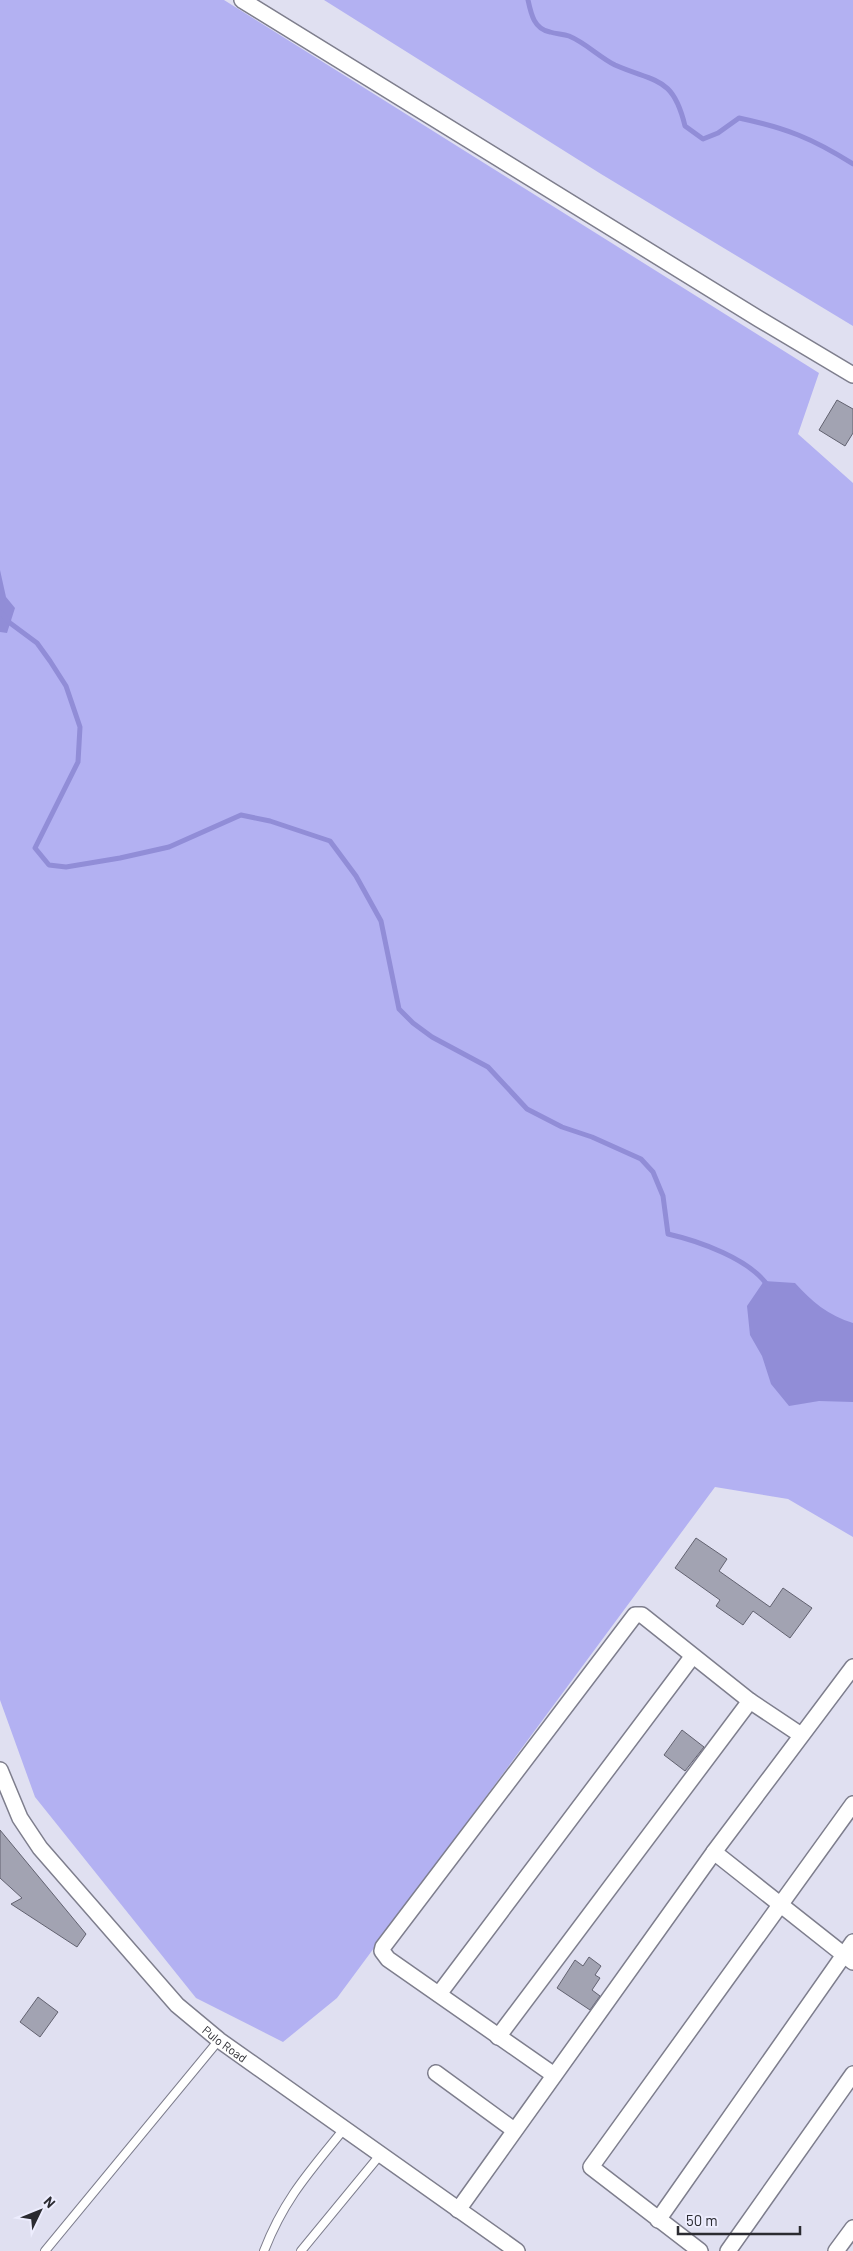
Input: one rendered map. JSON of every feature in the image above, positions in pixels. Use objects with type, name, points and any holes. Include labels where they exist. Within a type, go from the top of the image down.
[{"type":"street","points":[[242,0],[758,319],[853,375]]},
{"type":"street","points":[[554,2074],[498,2037],[384,1955],[382,1947],[635,1615],[642,1616],[750,1701],[801,1735]]},
{"type":"street","points":[[439,1994],[692,1657]]},
{"type":"street","points":[[458,2210],[714,1852],[801,1735],[852,1671]]},
{"type":"street","points":[[498,2037],[750,1701]]},
{"type":"street","name":"Pulo Road","points":[[0,1770],[20,1818],[40,1848],[177,2005],[219,2040],[517,2251]]},
{"type":"street","points":[[700,2251],[591,2168],[779,1904],[853,1804]]},
{"type":"street","points":[[714,1852],[848,1958]]},
{"type":"street","points":[[658,2220],[848,1958],[853,1942]]},
{"type":"street","points":[[436,2073],[514,2130]]},
{"type":"street","points":[[728,2251],[853,2074]]},
{"type":"street","points":[[836,2251],[853,2228]]},
{"type":"lane","points":[[44,2251],[219,2040]]},
{"type":"lane","points":[[264,2251],[274,2226],[295,2188],[344,2129]]},
{"type":"lane","points":[[301,2251],[380,2154]]},
{"type":"shaded area","points":[[0,0],[224,0],[819,373],[798,434],[853,483],[853,1537],[788,1499],[715,1487],[337,1998],[283,2042],[196,1998],[35,1797],[0,1700]]},
{"type":"shaded area","points":[[324,0],[853,0],[853,326],[601,174]]},
{"type":"shaded area","points":[[0,570],[6,597],[15,608],[7,633],[0,632]]},
{"type":"shaded area","points":[[764,1281],[795,1283],[821,1307],[853,1323],[853,1402],[819,1401],[789,1406],[771,1384],[762,1356],[750,1335],[747,1306]]},
{"type":"building","points":[[837,400],[853,409],[853,433],[845,446],[819,430]]},
{"type":"building","points":[[696,1538],[727,1559],[719,1571],[770,1607],[783,1588],[812,1608],[790,1638],[753,1611],[743,1625],[716,1606],[720,1600],[675,1568]]},
{"type":"building","points":[[682,1730],[704,1747],[685,1771],[664,1755]]},
{"type":"building","points":[[0,1830],[86,1934],[77,1947],[11,1904],[22,1898],[0,1878]]},
{"type":"building","points":[[589,1957],[601,1966],[595,1975],[600,1978],[592,1990],[600,1996],[590,2010],[557,1988],[575,1960],[583,1966]]},
{"type":"building","points":[[38,1997],[58,2012],[40,2037],[20,2022]]},
{"type":"waterway","points":[[528,0],[534,20],[540,28],[552,33],[569,36],[615,65],[652,79],[668,89],[675,98],[685,126],[703,139],[718,133],[739,118],[798,135],[824,147],[853,164]]},
{"type":"waterway","points":[[0,612],[10,623],[37,643],[50,661],[66,686],[80,727],[78,762],[35,848],[49,865],[66,867],[169,847],[241,815],[270,821],[330,841],[356,876],[381,921],[399,1009],[413,1023],[432,1037],[488,1067],[527,1109],[562,1127],[592,1137],[641,1159],[653,1172],[663,1196],[668,1234],[723,1252],[749,1267],[768,1286]]}]
